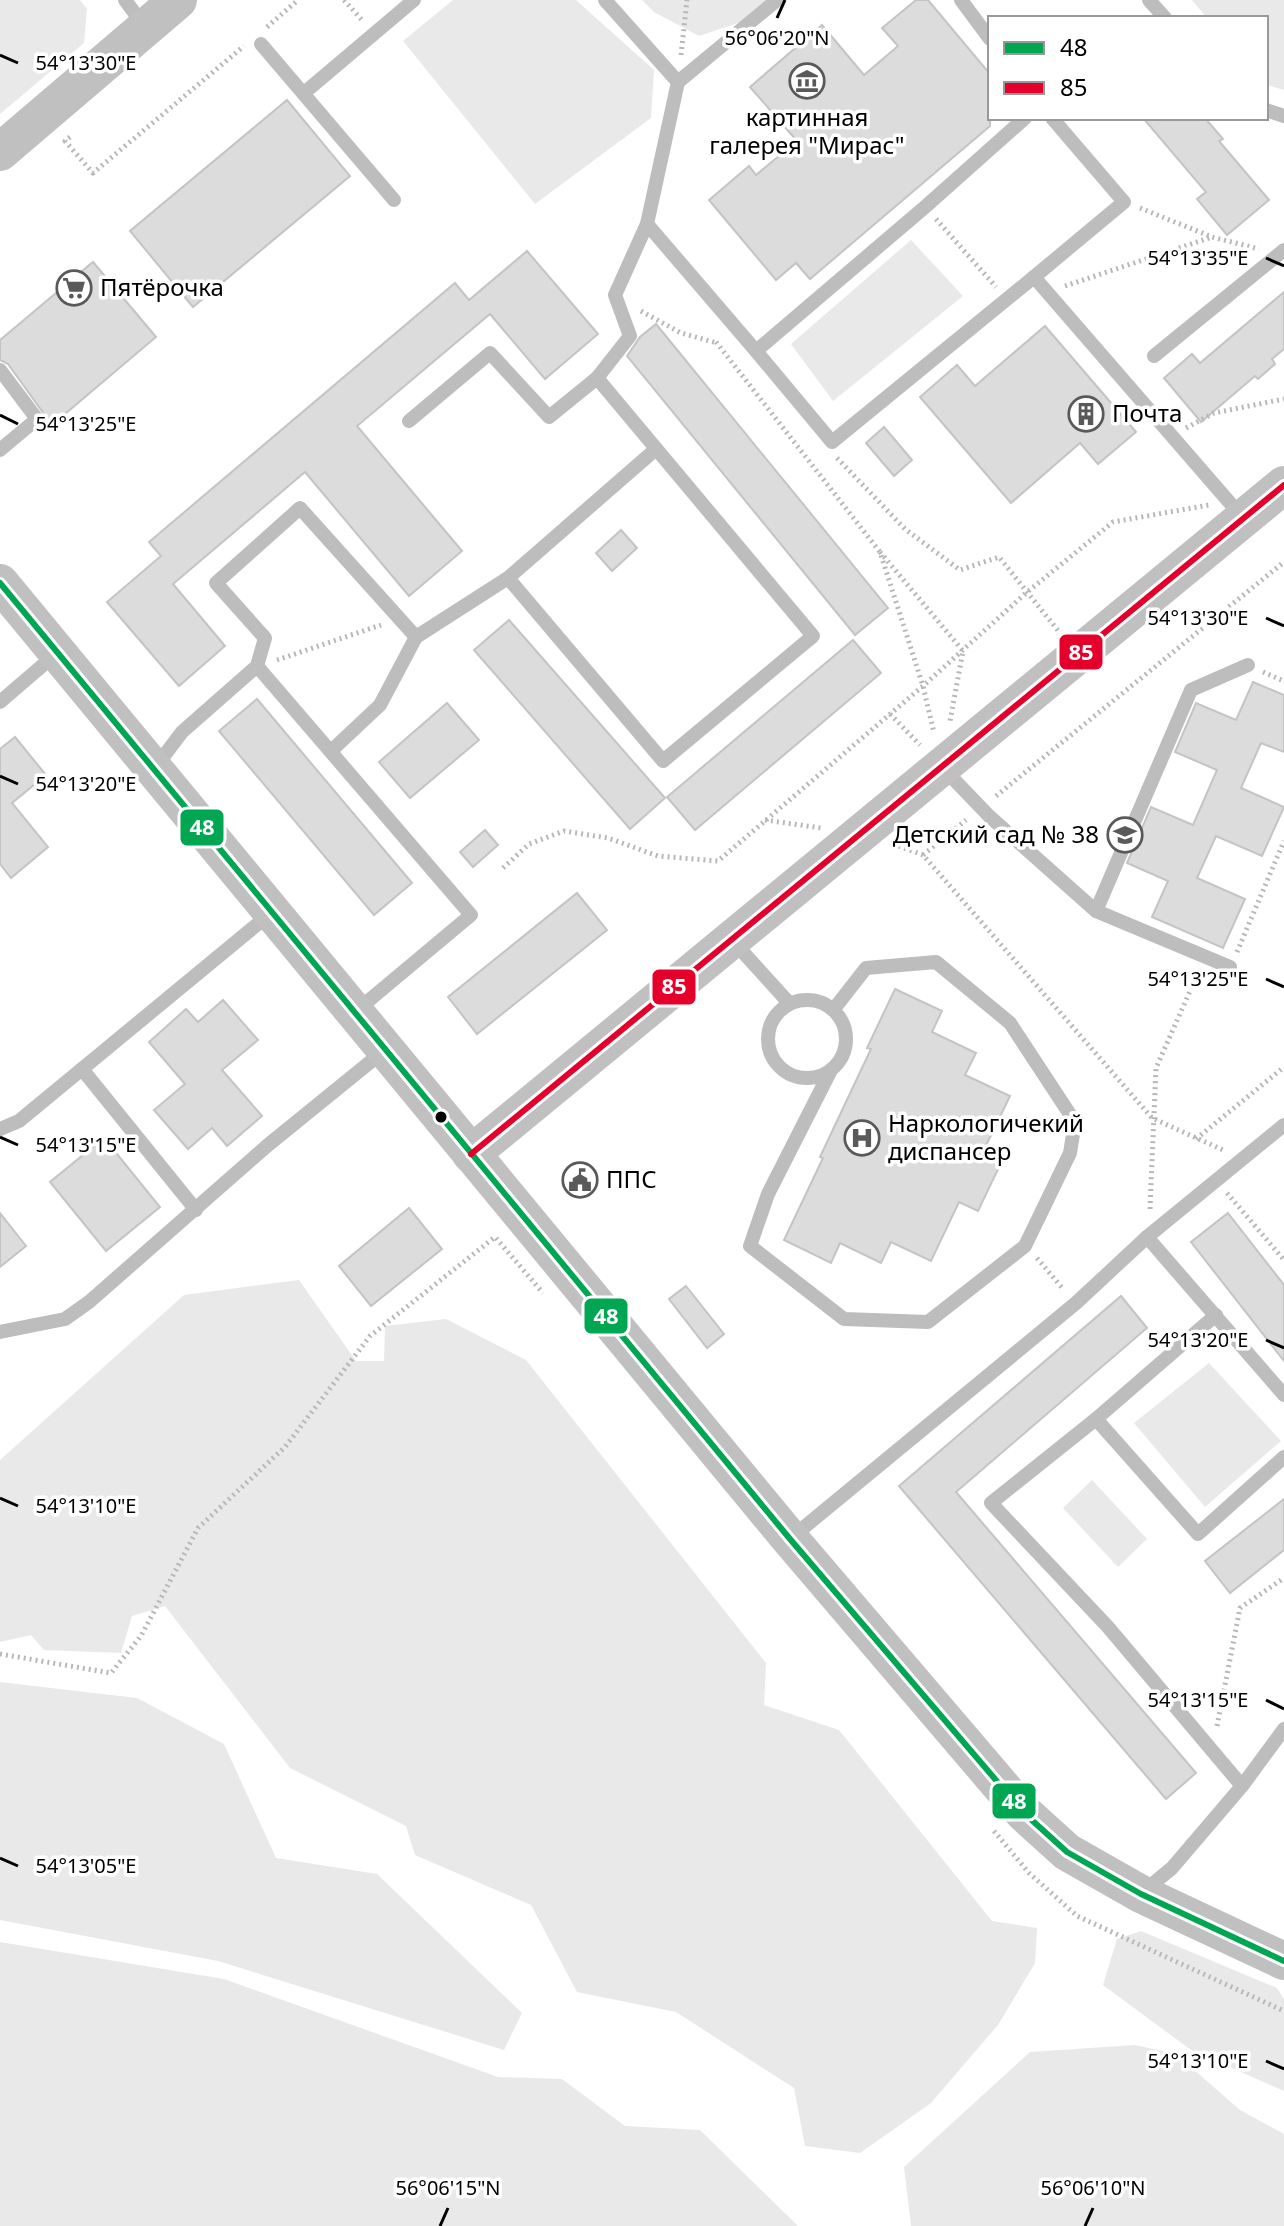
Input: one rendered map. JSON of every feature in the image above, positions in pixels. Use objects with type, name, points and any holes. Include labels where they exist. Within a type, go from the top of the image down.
[{"type":"main road","points":[[0,152],[135,14],[178,0]]},
{"type":"main road","points":[[471,1154],[1079,654],[1236,510],[1284,485]]},
{"type":"main road","points":[[0,583],[790,1539],[1024,1813],[1067,1852],[1141,1894],[1284,1961]]},
{"type":"lane","points":[[304,93],[414,0]]},
{"type":"lane","points":[[605,0],[678,82]]},
{"type":"lane","points":[[409,421],[490,353],[549,417],[597,378],[630,336],[615,295],[647,224],[678,82],[777,0]]},
{"type":"lane","points":[[961,0],[988,36]]},
{"type":"lane","points":[[1149,0],[1163,16]]},
{"type":"lane","points":[[258,38],[394,200]]},
{"type":"lane","points":[[756,351],[1023,120]]},
{"type":"lane","points":[[647,224],[832,442],[1124,202],[1054,120]]},
{"type":"lane","points":[[1154,356],[1282,252]]},
{"type":"lane","points":[[1034,277],[1236,510]]},
{"type":"lane","points":[[0,370],[37,419],[0,450]]},
{"type":"lane","points":[[508,578],[663,761],[813,636],[597,378]]},
{"type":"lane","points":[[331,751],[380,705],[416,637],[508,578],[656,449]]},
{"type":"lane","points":[[154,769],[182,732],[257,666],[265,638],[216,583],[300,508],[416,637]]},
{"type":"lane","points":[[0,702],[58,653]]},
{"type":"lane","points":[[1096,911],[1191,690],[1248,665]]},
{"type":"lane","points":[[257,666],[471,915],[354,1013]]},
{"type":"lane","points":[[942,767],[1096,911],[1230,967]]},
{"type":"lane","points":[[0,1129],[19,1121],[271,912]]},
{"type":"lane","points":[[732,939],[789,1003]]},
{"type":"lane","points":[[830,1072],[806,1080],[781,1070],[768,1048],[771,1022],[789,1003],[812,1000],[834,1009],[846,1030],[845,1053],[830,1072],[768,1194],[750,1246],[844,1319],[928,1322],[1025,1246],[1070,1153],[1075,1122],[1010,1023],[936,962],[866,968],[834,1009]]},
{"type":"lane","points":[[0,1332],[65,1319],[89,1302],[268,1145],[386,1050]]},
{"type":"lane","points":[[82,1069],[196,1210]]},
{"type":"lane","points":[[790,1539],[1076,1303],[1147,1237],[1284,1125]]},
{"type":"lane","points":[[1147,1237],[1284,1395]]},
{"type":"lane","points":[[1216,1315],[1096,1419],[991,1503],[1108,1627],[1242,1786]]},
{"type":"lane","points":[[1096,1419],[1198,1534],[1284,1457]]},
{"type":"lane","points":[[1141,1894],[1172,1868],[1282,1736]]},
{"type":"path","points":[[74,134],[65,141],[93,173],[258,38],[298,0]]},
{"type":"path","points":[[678,82],[687,0]]},
{"type":"path","points":[[1124,202],[1212,237],[1282,252]]},
{"type":"path","points":[[925,207],[1008,299]]},
{"type":"path","points":[[1046,292],[1212,237]]},
{"type":"path","points":[[630,305],[681,333],[728,347]]},
{"type":"path","points":[[716,342],[880,552],[963,651]]},
{"type":"path","points":[[1172,436],[1214,413],[1284,399]]},
{"type":"path","points":[[828,448],[905,529],[960,570],[999,557],[1079,654]]},
{"type":"path","points":[[503,868],[529,844],[564,831],[608,838],[658,856],[718,861],[923,686],[1026,593],[1113,522],[1236,510]]},
{"type":"path","points":[[880,552],[923,686],[942,767]]},
{"type":"path","points":[[923,855],[1284,562]]},
{"type":"path","points":[[257,666],[400,618]]},
{"type":"path","points":[[942,767],[963,651]]},
{"type":"path","points":[[890,714],[942,767]]},
{"type":"path","points":[[765,820],[861,833],[923,855],[1152,1118],[1242,1157]]},
{"type":"path","points":[[1230,967],[1284,841]]},
{"type":"path","points":[[1147,1237],[1154,1162],[1152,1118],[1156,1068],[1205,957]]},
{"type":"path","points":[[1195,1139],[1284,1067]]},
{"type":"path","points":[[1215,1180],[1284,1260]]},
{"type":"path","points":[[0,1654],[111,1673],[141,1636],[198,1528],[285,1447],[370,1336],[495,1237],[545,1296]]},
{"type":"path","points":[[1025,1246],[1076,1303]]},
{"type":"path","points":[[1213,1751],[1240,1608],[1284,1578]]},
{"type":"path","points":[[992,1828],[1029,1873],[1077,1916],[1284,2011]]},
{"type":"shaded area","points":[[0,0],[80,0],[87,9],[84,43],[0,114]]},
{"type":"shaded area","points":[[453,0],[576,0],[654,70],[651,118],[535,204],[403,41]]},
{"type":"shaded area","points":[[642,0],[768,0],[741,22],[699,36],[654,12]]},
{"type":"shaded area","points":[[1192,0],[1284,0],[1284,90],[1268,86],[1268,16],[1205,16]]},
{"type":"shaded area","points":[[911,240],[963,296],[833,401],[791,344]]},
{"type":"shaded area","points":[[299,1280],[356,1361],[384,1361],[385,1326],[446,1319],[526,1360],[766,1663],[764,1705],[839,1730],[992,1921],[1037,1928],[1035,1963],[998,2025],[931,2103],[860,2153],[805,2146],[794,2088],[676,2012],[577,1992],[531,1905],[415,1855],[406,1826],[290,1768],[165,1606],[132,1616],[121,1653],[44,1650],[31,1635],[0,1642],[0,1460],[184,1295]]},
{"type":"shaded area","points":[[1209,1363],[1281,1441],[1205,1507],[1134,1423]]},
{"type":"shaded area","points":[[1092,1480],[1147,1539],[1118,1567],[1063,1508]]},
{"type":"shaded area","points":[[0,1682],[137,1698],[224,1744],[276,1858],[377,1874],[522,2013],[504,2050],[218,1961],[0,1920]]},
{"type":"shaded area","points":[[1141,1931],[1277,1988],[1284,1999],[1284,2091],[1191,2050],[1103,1985],[1117,1939]]},
{"type":"shaded area","points":[[0,1942],[224,1979],[498,2077],[562,2079],[625,2126],[700,2130],[798,2226],[0,2226]]},
{"type":"shaded area","points":[[1135,2045],[1176,2054],[1240,2110],[1284,2134],[1284,2226],[911,2226],[904,2167],[1030,2052]]},
{"type":"building","points":[[916,0],[928,0],[988,72],[990,126],[810,279],[796,263],[776,280],[709,200],[749,166],[756,175],[797,141],[750,87],[822,25],[864,75],[898,46],[882,28]]},
{"type":"building","points":[[287,100],[350,176],[193,307],[130,231]]},
{"type":"building","points":[[1145,120],[1207,120],[1223,139],[1219,141],[1269,200],[1227,235],[1197,199],[1206,192]]},
{"type":"building","points":[[527,251],[598,334],[545,379],[490,314],[357,426],[462,551],[409,596],[305,472],[173,584],[225,646],[179,686],[107,602],[161,556],[149,542],[455,283],[469,300]]},
{"type":"building","points":[[93,262],[156,337],[52,425],[8,364],[0,360],[0,340]]},
{"type":"building","points":[[1284,292],[1284,349],[1272,359],[1275,364],[1258,379],[1255,376],[1201,422],[1164,378],[1192,354],[1200,363]]},
{"type":"building","points":[[656,324],[888,608],[855,635],[627,356],[640,337]]},
{"type":"building","name":"Почта","points":[[1045,326],[1136,432],[1098,464],[1080,443],[1011,503],[920,397],[957,365],[975,386]]},
{"type":"building","points":[[884,427],[912,460],[894,476],[866,443]]},
{"type":"building","points":[[621,530],[637,548],[612,571],[596,553]]},
{"type":"building","points":[[509,620],[665,798],[630,829],[474,650]]},
{"type":"building","points":[[853,640],[881,673],[695,830],[667,797]]},
{"type":"building","points":[[1253,682],[1284,695],[1284,752],[1261,743],[1241,788],[1284,807],[1262,856],[1216,836],[1197,878],[1245,899],[1223,948],[1152,917],[1168,881],[1127,863],[1151,807],[1193,825],[1217,770],[1175,752],[1196,703],[1236,720]]},
{"type":"building","points":[[257,699],[412,883],[374,915],[219,731]]},
{"type":"building","points":[[447,703],[479,740],[410,798],[379,762]]},
{"type":"building","points":[[15,737],[46,775],[12,803],[48,847],[11,878],[0,864],[0,749]]},
{"type":"building","points":[[485,830],[498,845],[473,867],[460,852]]},
{"type":"building","points":[[577,893],[607,930],[477,1034],[448,997]]},
{"type":"building","points":[[895,989],[942,1011],[932,1032],[976,1053],[965,1075],[1010,1096],[982,1154],[1001,1163],[978,1211],[959,1202],[931,1261],[891,1242],[881,1263],[840,1243],[831,1263],[784,1240],[823,1158],[820,1157],[871,1049],[867,1048]]},
{"type":"building","points":[[223,1000],[258,1040],[222,1070],[262,1116],[227,1146],[212,1128],[188,1149],[154,1110],[185,1084],[149,1042],[186,1009],[198,1022]]},
{"type":"building","points":[[104,1138],[160,1207],[106,1251],[50,1182]]},
{"type":"building","points":[[409,1208],[442,1249],[371,1306],[339,1266]]},
{"type":"building","points":[[0,1213],[26,1246],[0,1267]]},
{"type":"building","points":[[1228,1213],[1284,1285],[1284,1361],[1191,1242]]},
{"type":"building","points":[[686,1286],[724,1334],[707,1348],[669,1299]]},
{"type":"building","points":[[1121,1296],[1147,1328],[956,1492],[1196,1773],[1166,1799],[899,1486]]},
{"type":"building","points":[[1284,1499],[1284,1550],[1230,1593],[1205,1561]]},
{"type":"transit line","name":"85","points":[[471,1154],[1284,485]]},
{"type":"transit line","name":"48","points":[[0,583],[790,1539],[1024,1813],[1067,1852],[1141,1894],[1284,1961]]},
{"type":"place","name":"картинная галерея \"Мирас\"","points":[[807,81]]},
{"type":"place","name":"Пятёрочка","points":[[74,288]]},
{"type":"place","name":"Почта","points":[[1086,414]]},
{"type":"place","name":"Детский сад № 38","points":[[1125,835]]},
{"type":"place","name":"Наркологичекий диспансер","points":[[862,1138]]},
{"type":"place","name":"ППС","points":[[580,1180]]}]
